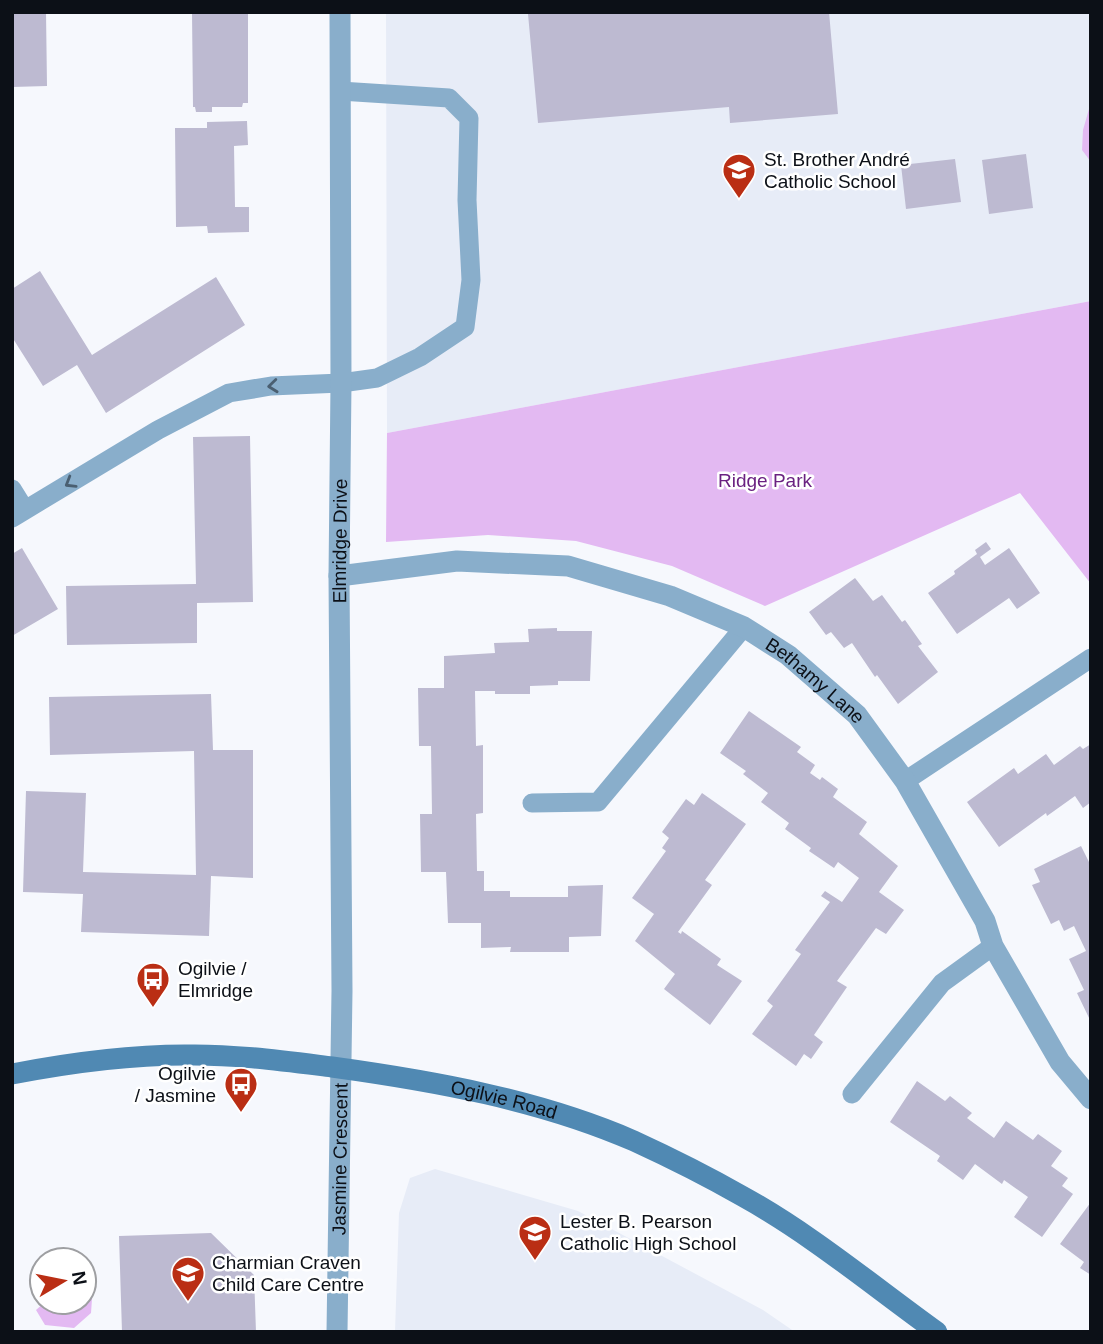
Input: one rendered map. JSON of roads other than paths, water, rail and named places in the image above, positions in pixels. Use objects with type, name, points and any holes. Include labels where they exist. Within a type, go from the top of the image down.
[{"type":"main road","name":"Ogilvie Road","points":[[12,1074],[129,1057],[187,1055],[290,1062],[391,1075],[486,1094],[566,1116],[632,1140],[744,1197],[789,1225],[937,1332]]},
{"type":"street","name":"Elmridge Drive","points":[[340,12],[340,1068]]},
{"type":"street","name":"Bethamy Lane","points":[[339,576],[457,561],[568,566],[670,596],[744,627],[788,655],[857,715],[905,780],[985,921],[993,946],[1060,1062],[1091,1099]]},
{"type":"street","name":"Jasmine Crescent","points":[[337,1332],[340,1068]]},
{"type":"lane","points":[[12,489],[19,514],[158,430],[229,394],[271,386],[341,383],[377,377],[420,357],[465,327],[471,280],[467,200],[469,118],[449,98],[340,91]]},
{"type":"lane","points":[[532,803],[598,802],[744,627]]},
{"type":"lane","points":[[905,780],[1091,658]]},
{"type":"lane","points":[[852,1094],[942,984],[993,946]]},
{"type":"place","name":"St. Brother André Catholic School","points":[[739,200]]},
{"type":"place","name":"Ogilvie / Elmridge","points":[[153,1009]]},
{"type":"place","name":"Ogilvie / Jasmine","points":[[241,1114]]},
{"type":"place","name":"Lester B. Pearson Catholic High School","points":[[535,1262]]},
{"type":"place","name":"Charmian Craven Child Care Centre","points":[[188,1303]]},
{"type":"park label","name":"Ridge Park","points":[[765,480]]}]
